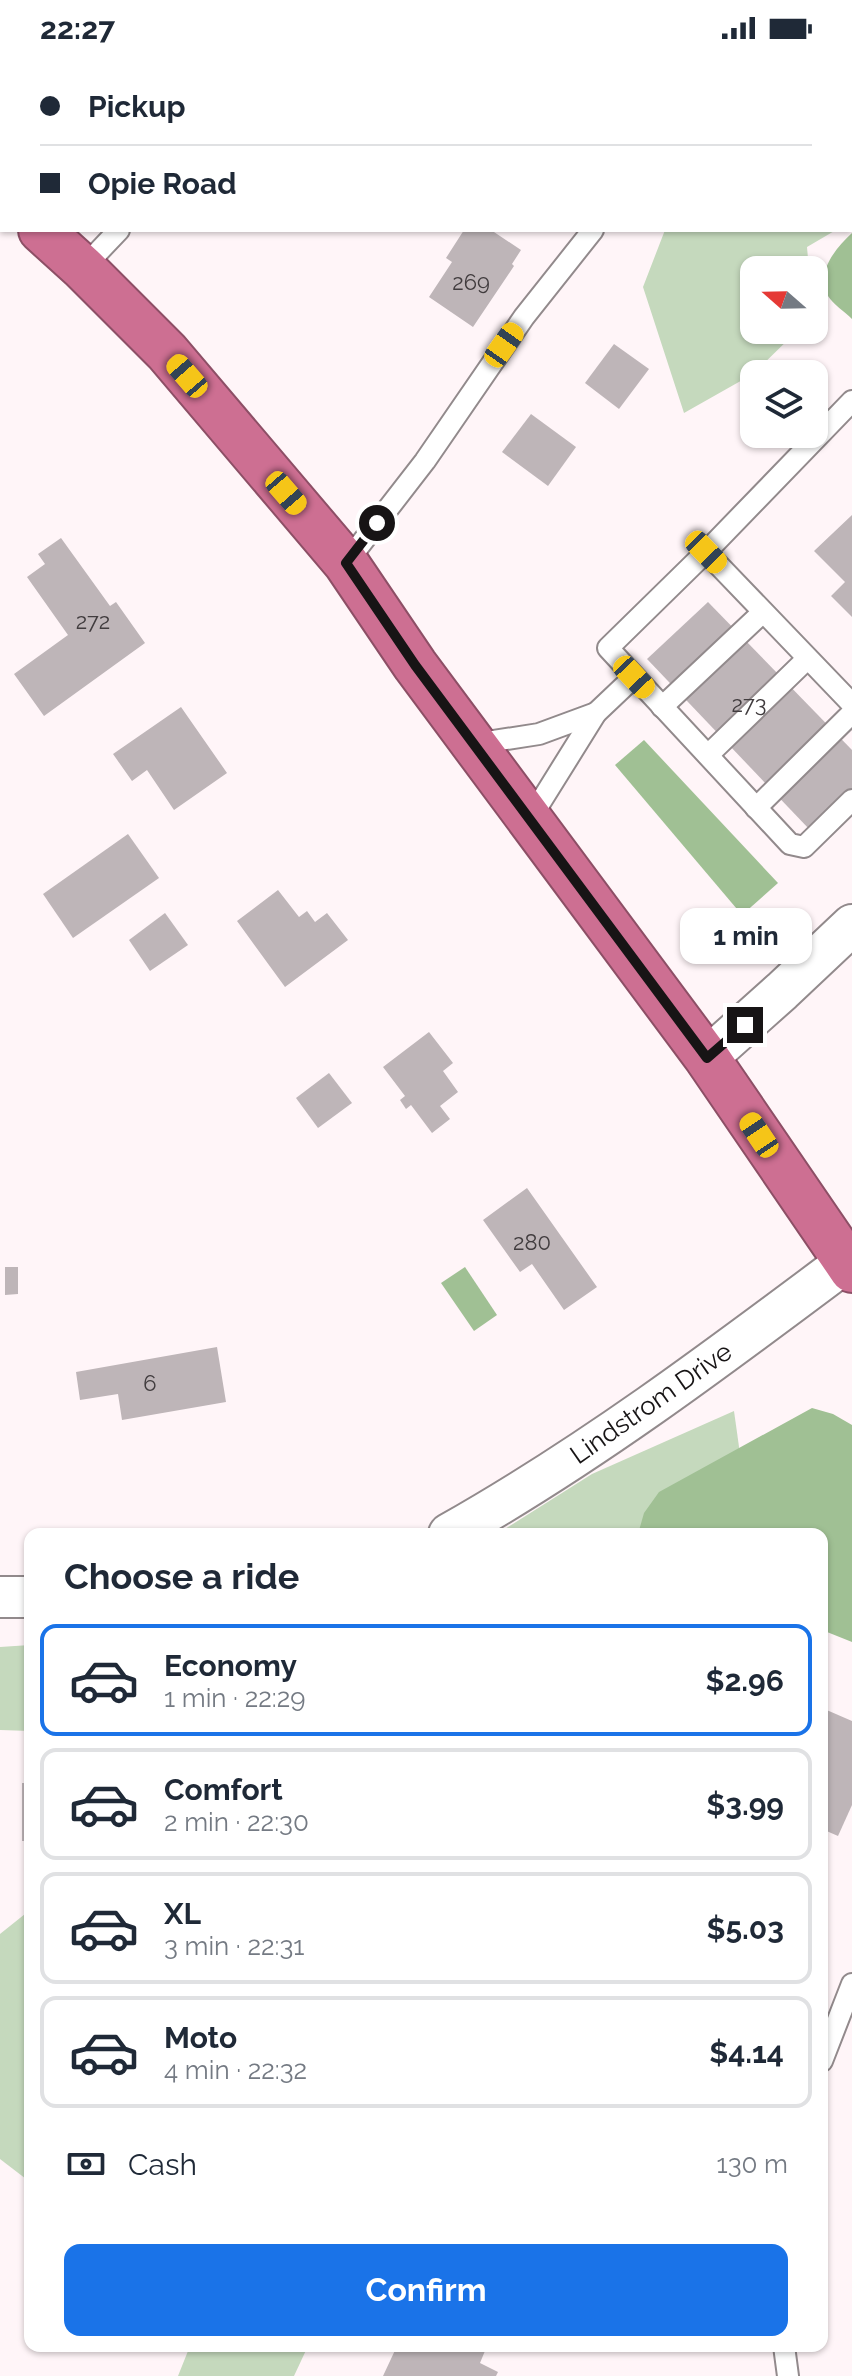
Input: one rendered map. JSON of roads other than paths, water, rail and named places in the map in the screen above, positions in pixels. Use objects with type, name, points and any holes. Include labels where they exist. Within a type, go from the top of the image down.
[{"type":"highway","points":[[43,232],[167,352],[346,563],[415,665],[707,1058],[849,1266]]},
{"type":"street","points":[[707,1058],[852,925]]},
{"type":"street","name":"Lindstrom Drive","points":[[460,1528],[509,1501],[849,1266]]},
{"type":"street","points":[[0,1597],[24,1597]]},
{"type":"lane","points":[[83,268],[117,232]]},
{"type":"lane","points":[[346,563],[425,461],[524,317],[591,232]]},
{"type":"lane","points":[[852,401],[608,648],[790,844],[804,847],[852,800]]},
{"type":"lane","points":[[706,552],[852,704]]},
{"type":"lane","points":[[662,707],[763,612]]},
{"type":"lane","points":[[708,755],[807,659]]},
{"type":"lane","points":[[530,819],[596,713],[634,677]]},
{"type":"lane","points":[[474,744],[539,734],[596,713]]},
{"type":"lane","points":[[756,808],[852,713]]},
{"type":"lane","points":[[828,2046],[852,1984]]},
{"type":"lane","points":[[785,2352],[788,2376]]}]
